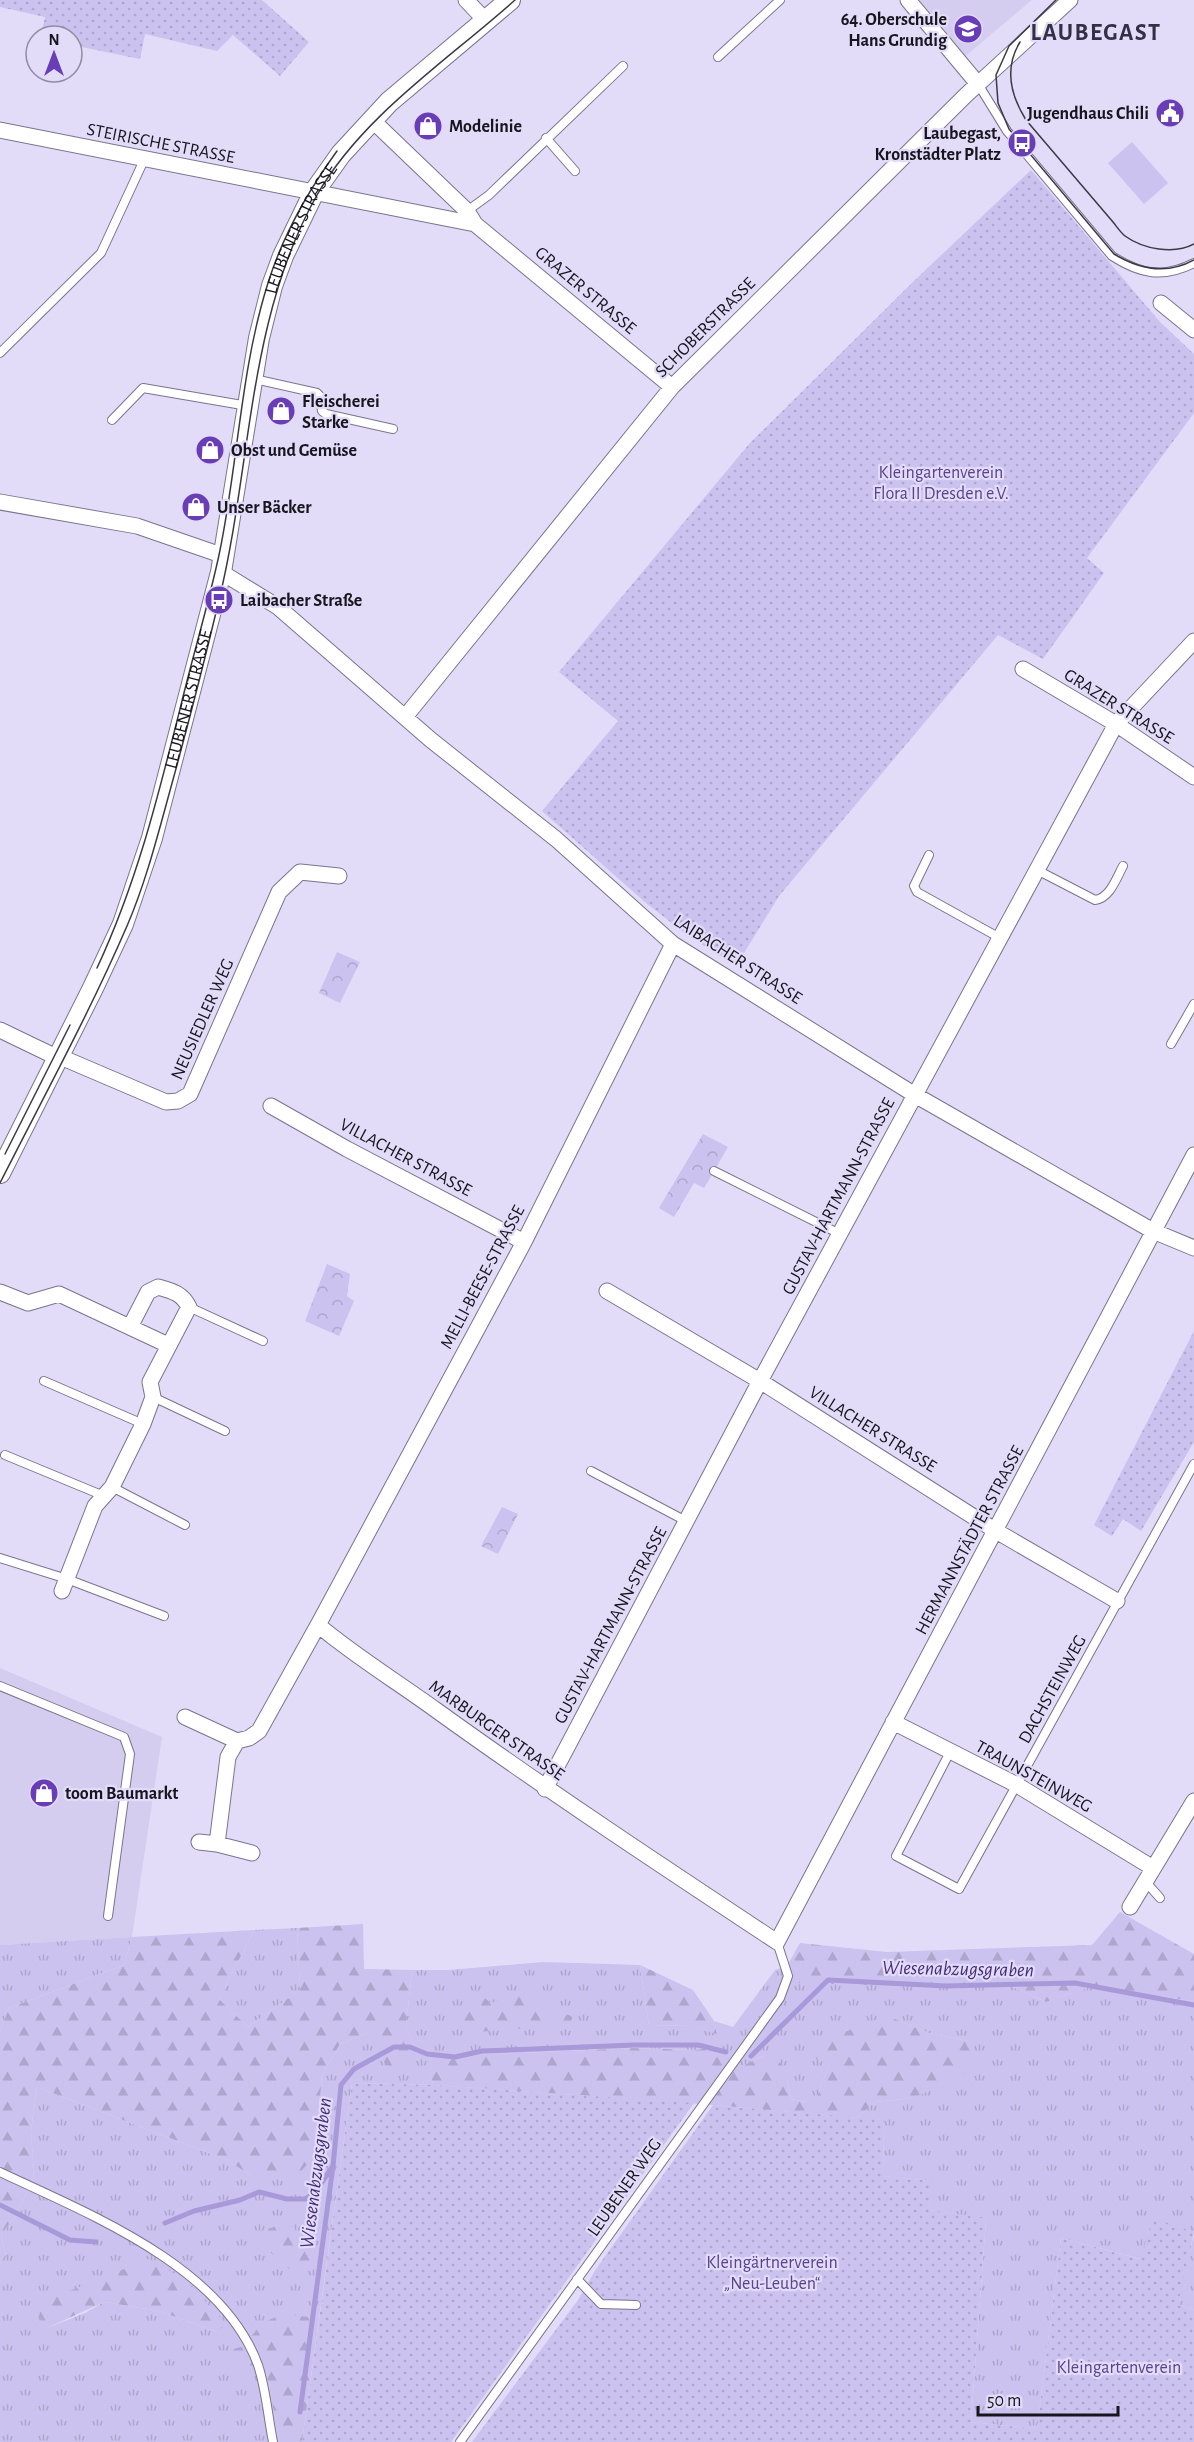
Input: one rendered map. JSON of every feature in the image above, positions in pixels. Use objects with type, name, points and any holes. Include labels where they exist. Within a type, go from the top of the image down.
[{"type":"street","points":[[465,0],[486,21]]},
{"type":"street","name":"LEUBENER STRASSE","points":[[0,1173],[123,924],[148,849],[185,715],[222,564],[259,338],[272,286],[297,224],[314,192],[341,154],[389,102],[510,0]]},
{"type":"street","points":[[908,0],[978,84]]},
{"type":"street","name":"SCHOBERSTRASSE","points":[[405,717],[672,387],[978,84],[1070,0]]},
{"type":"street","name":"GRAZER STRASSE","points":[[372,120],[471,217],[672,387]]},
{"type":"street","name":"STEIRISCHE STRASSE","points":[[0,130],[314,192]]},
{"type":"street","name":"GRAZER STRASSE","points":[[314,192],[471,217]]},
{"type":"street","points":[[1161,303],[1194,330]]},
{"type":"street","name":"LAIBACHER STRASSE","points":[[0,502],[137,526],[222,564],[278,607],[405,717],[556,839],[673,944],[915,1095],[1153,1231],[1194,1248]]},
{"type":"street","name":"GUSTAV-HARTMANN-STRASSE","points":[[545,1789],[760,1381],[1116,724],[1194,641]]},
{"type":"street","name":"GRAZER STRASSE","points":[[1023,669],[1116,724],[1194,777]]},
{"type":"street","name":"NEUSIEDLER WEG","points":[[59,1057],[165,1102],[178,1101],[190,1094],[279,892],[300,872],[339,876]]},
{"type":"street","name":"MELLI-BEESE-STRASSE","points":[[318,1625],[524,1242],[673,944]]},
{"type":"street","points":[[0,1030],[59,1057]]},
{"type":"street","name":"VILLACHER STRASSE","points":[[271,1106],[347,1149],[524,1242]]},
{"type":"street","name":"HERMANNSTÄDTER STRASSE","points":[[777,1942],[1194,1155]]},
{"type":"street","points":[[65,1585],[95,1506],[108,1491],[143,1424],[153,1397],[150,1382],[189,1307],[184,1298],[175,1292],[158,1287],[148,1292],[130,1328]]},
{"type":"street","name":"VILLACHER STRASSE","points":[[607,1291],[760,1381],[996,1531],[1117,1601]]},
{"type":"street","points":[[0,1292],[28,1304],[58,1294],[168,1345]]},
{"type":"street","points":[[185,1718],[237,1741],[249,1738],[260,1731],[318,1625]]},
{"type":"street","name":"MARBURGER STRASSE","points":[[318,1625],[348,1650],[422,1700],[545,1789],[777,1942]]},
{"type":"street","name":"TRAUNSTEINWEG","points":[[893,1722],[1017,1785],[1149,1874]]},
{"type":"street","points":[[217,1844],[228,1757],[237,1741]]},
{"type":"street","points":[[1130,1907],[1194,1801]]},
{"type":"street","points":[[199,1842],[252,1853]]},
{"type":"lane","points":[[718,57],[780,0]]},
{"type":"lane","points":[[471,217],[489,195],[546,138],[623,66]]},
{"type":"lane","points":[[978,84],[1007,131],[1112,256],[1129,267],[1147,273],[1174,272],[1194,263]]},
{"type":"lane","points":[[546,138],[575,171]]},
{"type":"lane","points":[[0,353],[101,253],[144,160]]},
{"type":"lane","points":[[252,379],[317,393],[321,399],[322,411],[326,414],[393,429]]},
{"type":"lane","points":[[112,420],[143,388],[248,406]]},
{"type":"lane","points":[[929,855],[914,886],[917,892],[1000,938]]},
{"type":"lane","points":[[1037,870],[1095,900],[1102,899],[1107,894],[1124,866]]},
{"type":"lane","points":[[1171,1044],[1194,1004]]},
{"type":"lane","points":[[714,1171],[840,1234]]},
{"type":"lane","points":[[189,1307],[263,1341]]},
{"type":"lane","points":[[44,1381],[143,1424]]},
{"type":"lane","points":[[153,1397],[225,1431]]},
{"type":"lane","points":[[5,1455],[108,1491],[185,1526]]},
{"type":"lane","name":"DACHSTEINWEG","points":[[950,1752],[896,1856],[959,1889],[1194,1464]]},
{"type":"lane","points":[[591,1471],[686,1521]]},
{"type":"lane","points":[[0,1558],[65,1585],[164,1616]]},
{"type":"lane","points":[[0,1686],[124,1737],[130,1754],[108,1916]]},
{"type":"lane","points":[[1149,1874],[1160,1898]]},
{"type":"lane","name":"LEUBENER WEG","points":[[460,2442],[780,1998],[788,1976],[777,1942]]},
{"type":"lane","points":[[0,2172],[87,2213],[174,2262],[204,2287],[230,2316],[258,2366],[273,2442]]},
{"type":"lane","points":[[577,2279],[601,2304],[636,2304]]},
{"type":"shaded area","name":"64. Oberschule Hans Grundig","points":[[915,0],[1032,0],[963,58]]},
{"type":"shaded area","points":[[0,1668],[162,1737],[132,1937],[0,1945]]},
{"type":"green space","points":[[0,0],[262,0],[309,42],[280,76],[233,35],[217,51],[145,34],[140,59],[84,47],[84,24],[44,24],[45,17],[0,7]]},
{"type":"green space","points":[[1132,142],[1168,183],[1144,204],[1108,163]]},
{"type":"green space","name":"Kleingartenverein Flora II Dresden e.V.","points":[[1031,170],[1160,322],[1194,354],[1194,413],[1087,558],[1104,573],[1043,659],[998,635],[779,896],[736,966],[687,935],[646,903],[542,811],[618,721],[559,672],[750,443],[915,280]]},
{"type":"green space","points":[[337,952],[360,962],[340,1003],[319,993]]},
{"type":"green space","points":[[703,1134],[728,1147],[704,1188],[694,1183],[674,1217],[659,1208]]},
{"type":"green space","points":[[327,1264],[350,1274],[347,1296],[354,1301],[339,1336],[305,1321]]},
{"type":"green space","points":[[1194,1331],[1194,1442],[1141,1531],[1123,1519],[1112,1536],[1094,1525]]},
{"type":"green space","points":[[502,1507],[518,1514],[498,1554],[481,1546]]},
{"type":"green space","points":[[1120,1912],[1194,1954],[1194,2001],[1091,1987],[1046,2002],[1009,1985],[946,1987],[796,1983],[787,1966],[800,1943],[887,1952],[1092,1945]]},
{"type":"green space","points":[[363,1924],[364,1969],[412,1970],[406,2026],[418,2059],[402,2070],[386,2065],[367,2033],[340,2044],[322,2075],[317,2135],[310,2161],[296,2177],[250,2175],[227,2160],[37,2087],[31,2131],[34,2178],[15,2217],[1,2234],[6,2257],[0,2264],[0,2031],[9,2008],[124,1965],[132,1937],[254,1930],[219,1999],[248,2027],[300,1990],[297,1928]]},
{"type":"green space","points":[[297,1928],[300,1990],[248,2027],[219,1999],[254,1930]]},
{"type":"green space","points":[[132,1937],[124,1965],[9,2008],[0,2031],[0,1945]]},
{"type":"green space","points":[[543,1962],[640,1965],[649,2025],[691,2026],[717,2033],[714,2021],[733,2027],[775,1970],[787,1966],[946,1987],[1009,1985],[1046,2002],[1090,1987],[1194,2001],[1194,2232],[1153,2219],[1141,2259],[1061,2238],[1037,2429],[971,2422],[986,2219],[929,2210],[931,2181],[883,2176],[884,2121],[857,2118],[875,2102],[913,2098],[968,2041],[929,2033],[893,2018],[829,2065],[817,2097],[807,2102],[791,2099],[787,2078],[763,2056],[742,2066],[715,2046],[697,2050],[633,2048],[428,2057],[433,2085],[352,2083],[319,2318],[275,2317],[260,2327],[241,2347],[266,2372],[280,2442],[0,2442],[0,2264],[6,2257],[1,2234],[15,2217],[34,2178],[31,2131],[37,2087],[227,2160],[250,2175],[317,2135],[322,2075],[340,2044],[367,2033],[418,2060],[406,2026],[412,1970],[449,1970]],"holes":[[[149,2259],[217,2332],[159,2311],[104,2302],[85,2313],[47,2328]]]},
{"type":"green space","points":[[640,1965],[693,1990],[714,2021],[717,2034],[691,2026],[649,2025]]},
{"type":"green space","points":[[474,1990],[491,2003],[523,1995],[573,2017],[569,2025],[476,2032],[462,2024],[463,1997]]},
{"type":"green space","points":[[893,2018],[929,2033],[968,2041],[972,2060],[961,2077],[913,2098],[875,2102],[857,2118],[433,2085],[427,2057],[633,2048],[697,2050],[715,2046],[742,2066],[763,2056],[777,2056],[787,2078],[791,2099],[806,2102],[817,2097],[829,2065],[816,2059],[816,2045],[870,2021]]},
{"type":"green space","points":[[352,2083],[433,2085],[694,2103],[451,2442],[302,2442]]},
{"type":"green space","name":"Kleingärtnerverein „Neu-Leuben“","points":[[713,2105],[884,2120],[883,2176],[932,2181],[929,2210],[986,2218],[971,2422],[1037,2429],[1061,2238],[1140,2259],[1153,2218],[1194,2232],[1178,2304],[1194,2310],[1194,2442],[472,2442],[578,2300],[596,2269]]},
{"type":"green space","points":[[287,2222],[313,2248],[313,2267],[296,2275],[268,2250],[268,2229]]},
{"type":"green space","points":[[1194,2236],[1194,2310],[1178,2304],[1183,2271]]},
{"type":"green space","points":[[149,2259],[184,2279],[226,2324],[217,2332],[159,2311],[104,2302],[47,2328],[39,2316],[42,2302]]},
{"type":"green space","points":[[283,2314],[319,2318],[302,2442],[280,2442],[266,2372],[236,2368],[233,2349],[241,2347],[264,2322]]},
{"type":"waterway","name":"Wiesenabzugsgraben","points":[[751,2056],[828,1980],[946,1986],[1075,1983],[1194,2005]]},
{"type":"waterway","name":"Wiesenabzugsgraben","points":[[300,2412],[333,2166],[341,2085],[354,2069],[394,2047],[410,2047],[427,2054],[455,2057],[482,2051],[634,2045],[698,2045],[726,2052]]},
{"type":"waterway","points":[[165,2223],[194,2211],[240,2200],[259,2192],[287,2199],[305,2199],[314,2194],[333,2166]]},
{"type":"waterway","points":[[0,2205],[70,2240],[96,2242]]},
{"type":"tram line","points":[[0,1183],[97,991],[127,926],[146,875],[184,740],[219,600],[230,549],[264,342],[277,292],[294,242],[317,195],[336,166],[358,140],[408,90],[515,0]]},
{"type":"tram line","points":[[1056,0],[1009,46],[996,75],[998,103],[1009,129],[1114,254],[1133,263],[1163,269],[1174,268],[1194,260]]},
{"type":"tram line","points":[[1020,42],[1012,62],[1011,82],[1021,111],[1026,120],[1120,232],[1132,241],[1159,249],[1177,249],[1194,244]]},
{"type":"tram line","points":[[97,968],[124,904],[145,839],[210,593],[225,521],[251,350],[268,283],[297,214],[337,151]]},
{"type":"tram line","points":[[5,1154],[70,1025]]},
{"type":"place","name":"64. Oberschule Hans Grundig","points":[[968,29]]},
{"type":"place","name":"Jugendhaus Chili","points":[[1170,113]]},
{"type":"place","name":"Modelinie","points":[[428,126]]},
{"type":"place","name":"Laubegast, Kronstädter Platz","points":[[1022,143]]},
{"type":"place","name":"Fleischerei Starke","points":[[281,411]]},
{"type":"place","name":"Obst und Gemüse","points":[[210,450]]},
{"type":"place","name":"Unser Bäcker","points":[[196,507]]},
{"type":"place","name":"Laibacher Straße","points":[[219,600]]},
{"type":"place","name":"toom Baumarkt","points":[[44,1793]]},
{"type":"district","name":"LAUBEGAST","points":[[1096,32]]},
{"type":"park label","name":"Kleingartenverein","points":[[1119,2367]]}]
